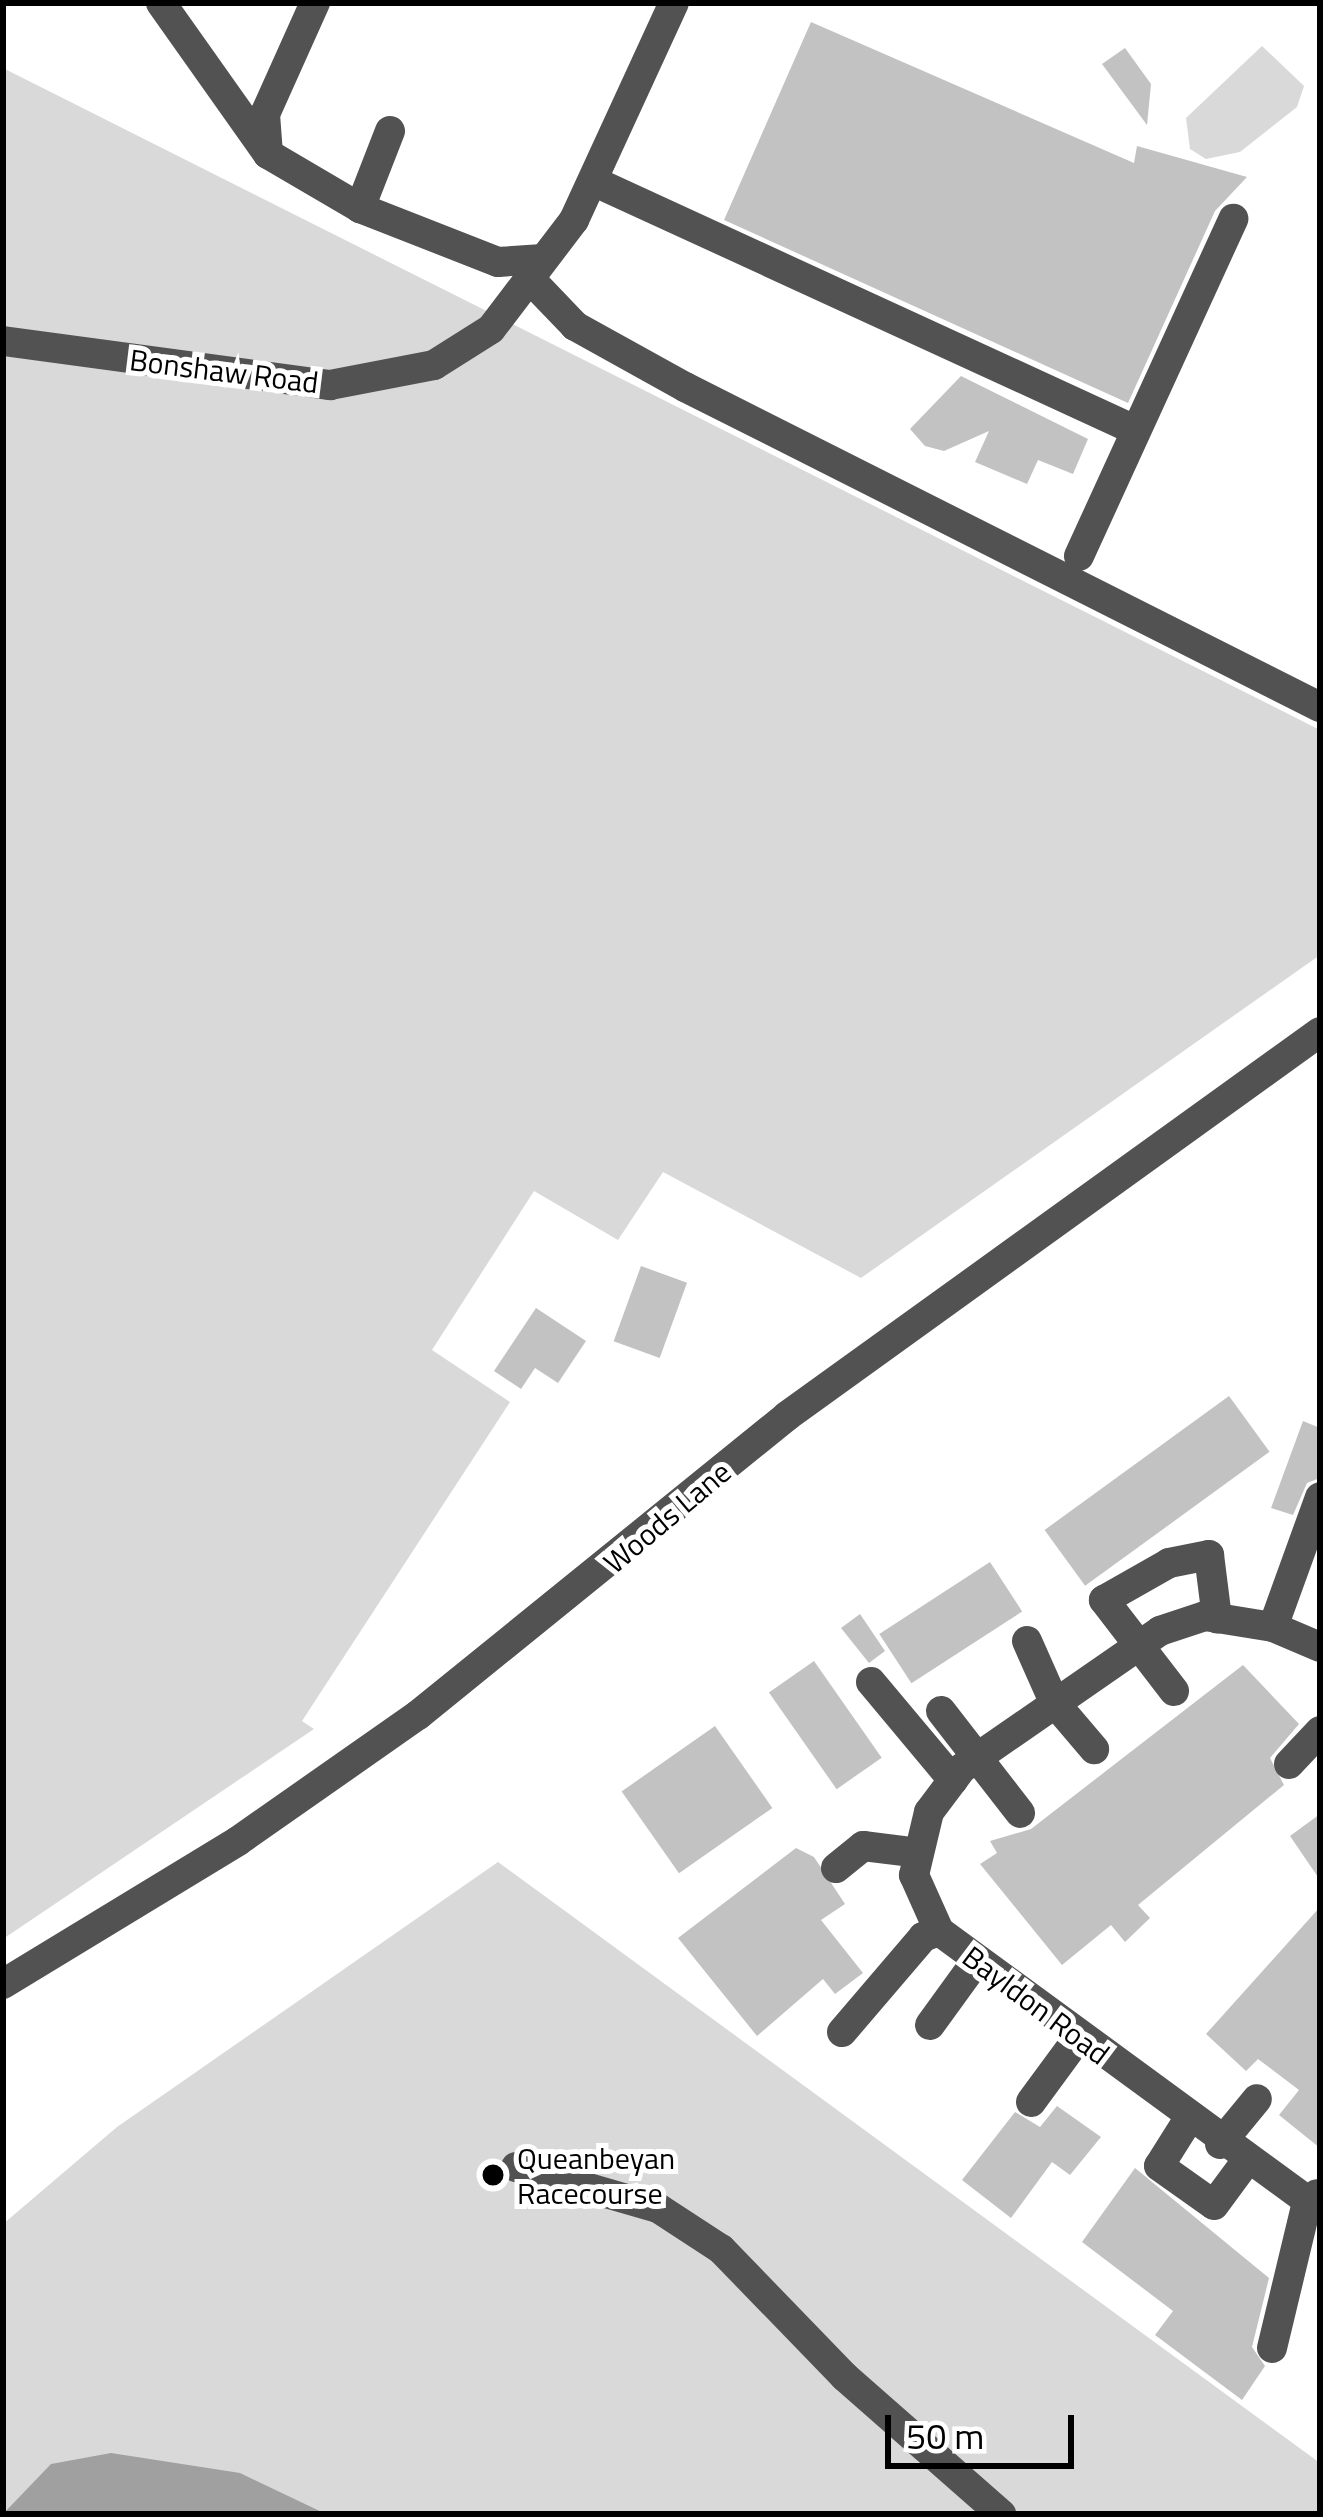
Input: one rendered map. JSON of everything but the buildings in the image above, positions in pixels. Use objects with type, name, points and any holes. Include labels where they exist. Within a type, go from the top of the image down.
[{"type":"street","points":[[161,3],[268,154],[360,208],[498,262],[537,269],[574,326],[685,387],[1320,706]]},
{"type":"street","points":[[268,154],[265,114],[315,3]]},
{"type":"street","name":"Bonshaw Road","points":[[3,341],[268,380],[385,378],[434,365],[491,328],[537,269],[593,181],[674,3]]},
{"type":"street","points":[[360,208],[390,131]]},
{"type":"street","points":[[593,181],[1136,430]]},
{"type":"street","points":[[1078,556],[1233,219]]},
{"type":"street","name":"Woods Lane","points":[[3,1984],[238,1840],[418,1715],[788,1415],[1320,1032]]},
{"type":"street","points":[[1273,1627],[1320,1497]]},
{"type":"street","points":[[1174,1691],[1104,1600],[1169,1563],[1209,1555],[1217,1618]]},
{"type":"street","points":[[836,1868],[863,1846],[919,1853],[929,1812],[953,1780],[979,1756],[1138,1645],[1217,1618],[1273,1627],[1320,1647]]},
{"type":"street","points":[[1027,1641],[1054,1702],[1094,1749]]},
{"type":"street","points":[[871,1682],[953,1780]]},
{"type":"street","points":[[941,1711],[1021,1813]]},
{"type":"street","points":[[1289,1765],[1320,1731]]},
{"type":"street","name":"Bayldon Road","points":[[919,1853],[914,1874],[939,1931],[1232,2153],[1315,2202]]},
{"type":"street","points":[[842,2032],[923,1937],[939,1931]]},
{"type":"street","points":[[929,2025],[977,1960]]},
{"type":"street","points":[[1031,2102],[1078,2038]]},
{"type":"street","points":[[1188,2120],[1159,2166],[1214,2205],[1256,2099]]},
{"type":"street","points":[[516,2167],[658,2208],[721,2249],[845,2378],[1001,2514]]},
{"type":"street","points":[[1272,2348],[1315,2202]]},
{"type":"shaded area","points":[[1262,46],[1304,86],[1297,107],[1240,152],[1206,159],[1190,149],[1186,118]]},
{"type":"shaded area","points":[[3,68],[1320,730],[1320,955],[861,1278],[663,1172],[618,1240],[534,1191],[432,1350],[510,1402],[302,1721],[314,1729],[3,1939]]},
{"type":"shaded area","name":"Queanbeyan Racecourse","points":[[498,1862],[1320,2463],[1320,2514],[3,2514],[3,2224],[117,2127]]},
{"type":"shaded area","points":[[111,2453],[240,2473],[326,2514],[3,2514],[51,2464]]},
{"type":"place","name":"Queanbeyan Racecourse","points":[[493,2175]]}]
